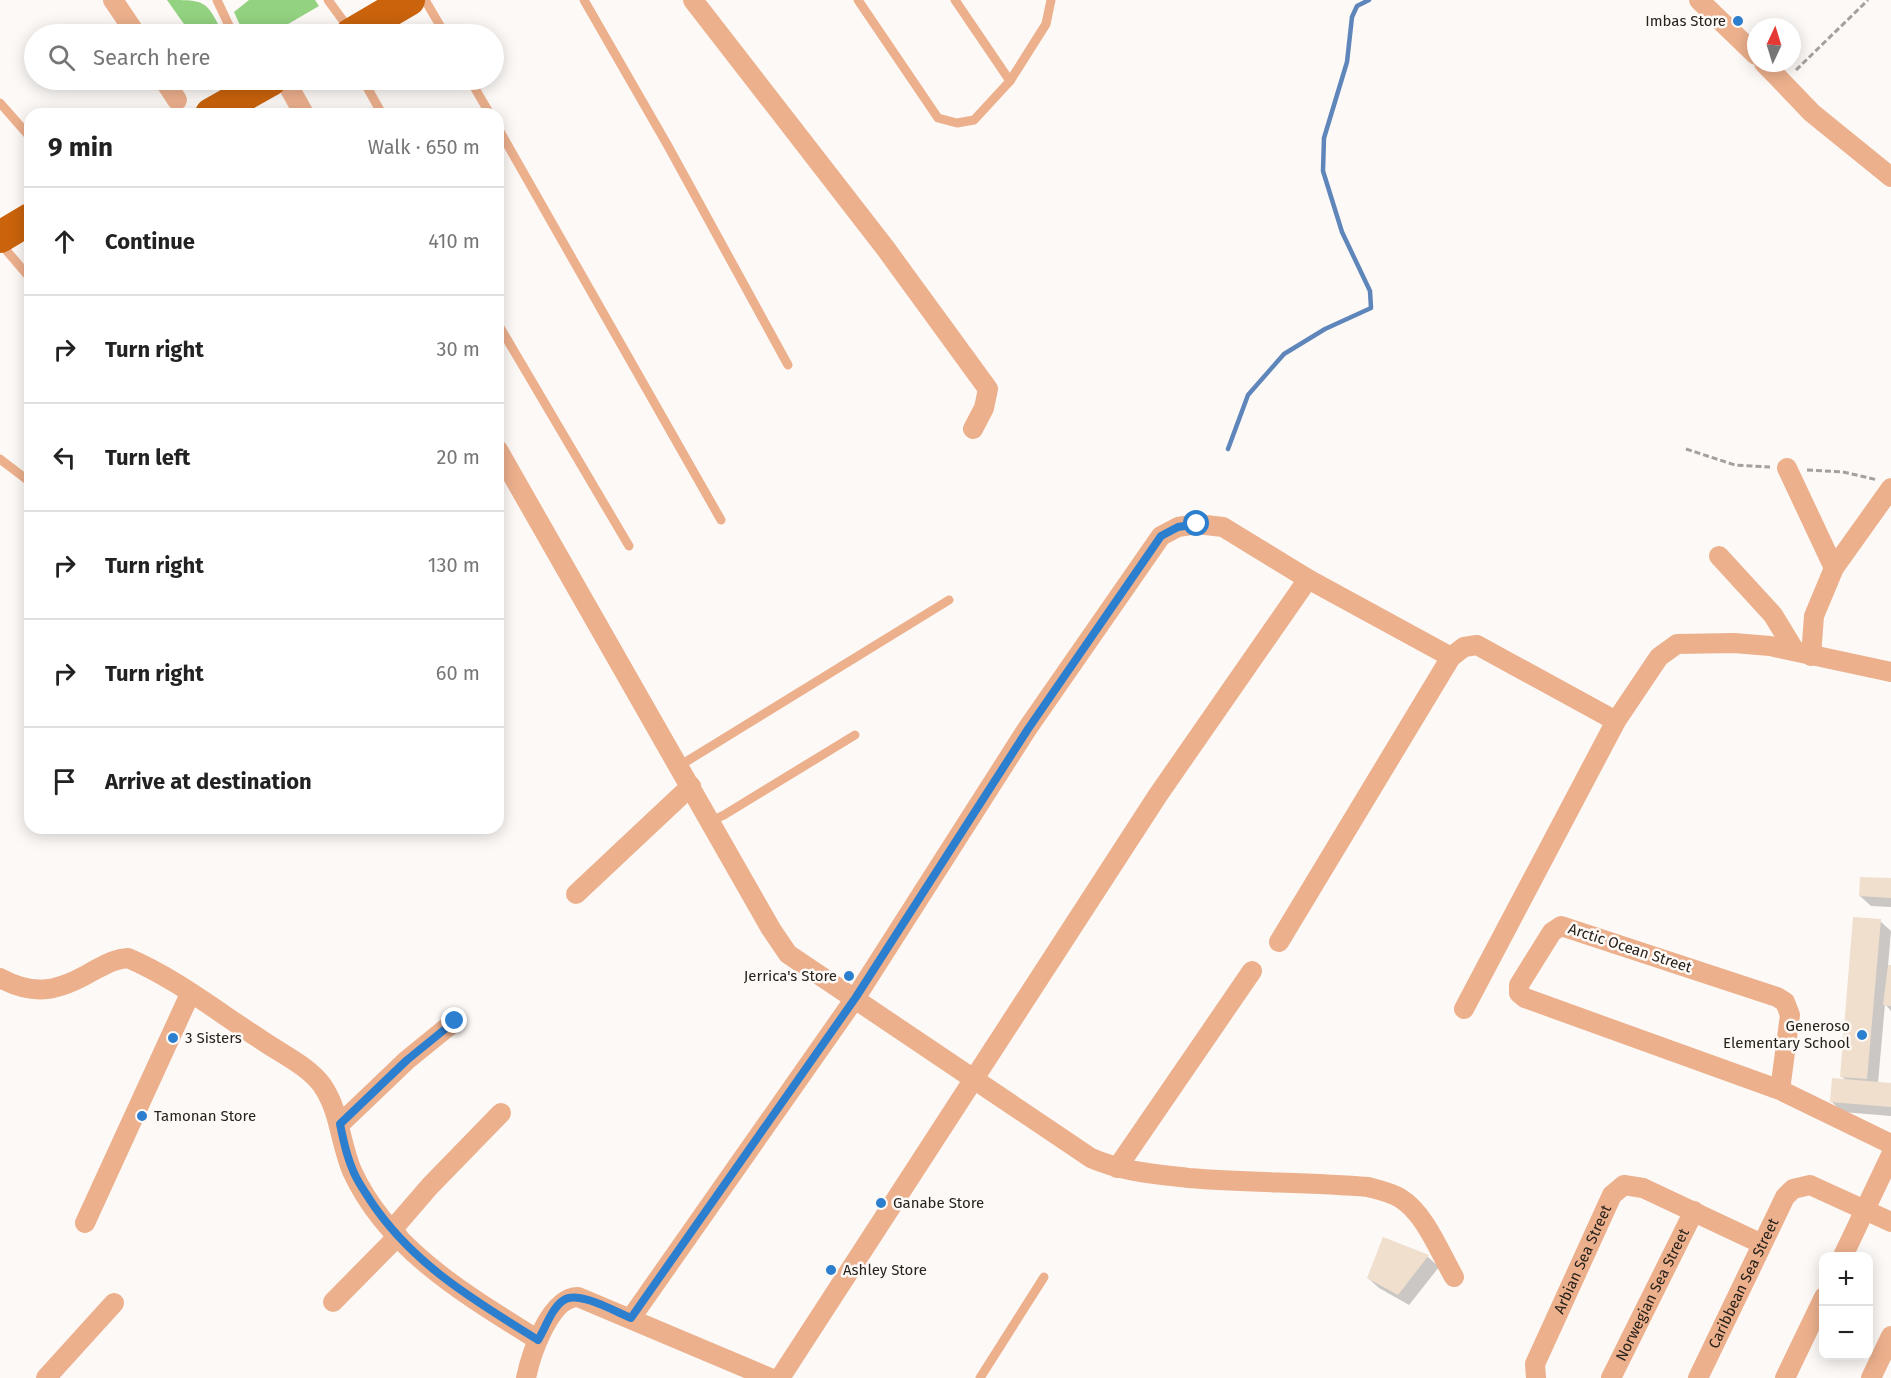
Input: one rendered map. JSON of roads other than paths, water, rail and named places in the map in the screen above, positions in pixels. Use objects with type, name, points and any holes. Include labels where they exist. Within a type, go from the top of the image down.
[{"type":"highway","points":[[369,24],[411,0]]},
{"type":"highway","points":[[221,108],[252,90]]},
{"type":"highway","points":[[0,237],[24,223]]},
{"type":"street","points":[[113,0],[129,24]]},
{"type":"street","points":[[693,0],[886,249],[988,389],[984,408],[973,429]]},
{"type":"street","points":[[1699,0],[1747,46]]},
{"type":"street","points":[[1773,72],[1812,113],[1891,177]]},
{"type":"street","points":[[170,90],[178,107]]},
{"type":"street","points":[[277,90],[297,108]]},
{"type":"street","points":[[504,460],[788,954],[856,997],[1091,1158],[1138,1173],[1227,1181],[1349,1185],[1386,1191],[1413,1209],[1454,1277]]},
{"type":"street","points":[[1787,468],[1834,568]]},
{"type":"street","points":[[1803,654],[1814,616],[1834,568],[1891,488]]},
{"type":"street","points":[[631,1318],[856,997],[1028,729],[1161,536],[1178,527],[1197,524],[1223,527],[1308,579],[1451,657]]},
{"type":"street","points":[[1719,556],[1773,615],[1803,654]]},
{"type":"street","points":[[780,1378],[1158,795],[1308,579]]},
{"type":"street","points":[[1464,1009],[1616,721],[1659,657],[1677,644],[1734,643],[1891,672]]},
{"type":"street","points":[[1279,942],[1451,657],[1464,648],[1477,645],[1616,721]]},
{"type":"street","points":[[576,894],[691,786]]},
{"type":"street","name":"Arctic Ocean Street","points":[[1780,1090],[1790,1015],[1785,1002],[1777,997],[1561,926],[1552,932],[1519,985],[1519,993],[1524,998],[1780,1090],[1891,1144]]},
{"type":"street","points":[[0,978],[31,991],[46,990],[82,978],[118,958],[128,958],[190,994],[311,1075],[322,1086],[340,1124],[352,1170],[395,1233],[450,1284],[538,1340]]},
{"type":"street","points":[[1117,1168],[1252,971]]},
{"type":"street","points":[[85,1223],[190,994]]},
{"type":"street","points":[[340,1124],[407,1060],[455,1021]]},
{"type":"street","points":[[333,1302],[395,1233],[430,1186],[501,1113]]},
{"type":"street","points":[[1845,1252],[1891,1155]]},
{"type":"street","name":"Arbian Sea Street","points":[[1536,1378],[1535,1364],[1617,1189],[1633,1184],[1762,1244]]},
{"type":"street","name":"Caribbean Sea Street","points":[[1698,1378],[1785,1197],[1792,1190],[1810,1185],[1866,1209]]},
{"type":"street","points":[[1866,1209],[1891,1222]]},
{"type":"street","name":"Norwegian Sea Street","points":[[1611,1378],[1694,1211]]},
{"type":"street","points":[[526,1378],[538,1340],[559,1305],[571,1297],[584,1299],[631,1318],[770,1378]]},
{"type":"street","points":[[45,1378],[114,1303]]},
{"type":"street","points":[[1785,1378],[1820,1306]]},
{"type":"street","points":[[1871,1378],[1891,1335]]},
{"type":"lane","points":[[217,0],[228,24]]},
{"type":"lane","points":[[328,0],[344,24]]},
{"type":"lane","points":[[411,0],[435,24]]},
{"type":"lane","points":[[584,0],[668,146],[788,365]]},
{"type":"lane","points":[[858,0],[938,118],[957,123],[974,120],[1010,81],[1046,24],[1051,0]]},
{"type":"lane","points":[[955,0],[1010,81]]},
{"type":"lane","points":[[369,90],[379,108]]},
{"type":"lane","points":[[476,90],[486,108]]},
{"type":"lane","points":[[0,102],[24,130]]},
{"type":"lane","points":[[504,139],[720,520]]},
{"type":"lane","points":[[0,243],[24,271]]},
{"type":"lane","points":[[504,334],[628,546]]},
{"type":"lane","points":[[0,459],[24,477]]},
{"type":"lane","points":[[679,766],[949,600]]},
{"type":"lane","points":[[711,820],[724,815],[855,735]]},
{"type":"lane","points":[[980,1378],[1044,1277]]},
{"type":"waterway","points":[[1228,449],[1248,395],[1284,354],[1325,329],[1371,308],[1370,291],[1342,232],[1323,171],[1324,138],[1347,62],[1352,17],[1357,6],[1369,0]]},
{"type":"place","name":"Imbas Store","points":[[1738,21]]},
{"type":"place","name":"Jerrica's Store","points":[[849,976]]},
{"type":"place","name":"Generoso Elementary School","points":[[1862,1035]]},
{"type":"place","name":"3 Sisters","points":[[173,1038]]},
{"type":"place","name":"Tamonan Store","points":[[142,1116]]},
{"type":"place","name":"Ganabe Store","points":[[881,1203]]},
{"type":"place","name":"Ashley Store","points":[[831,1270]]}]
